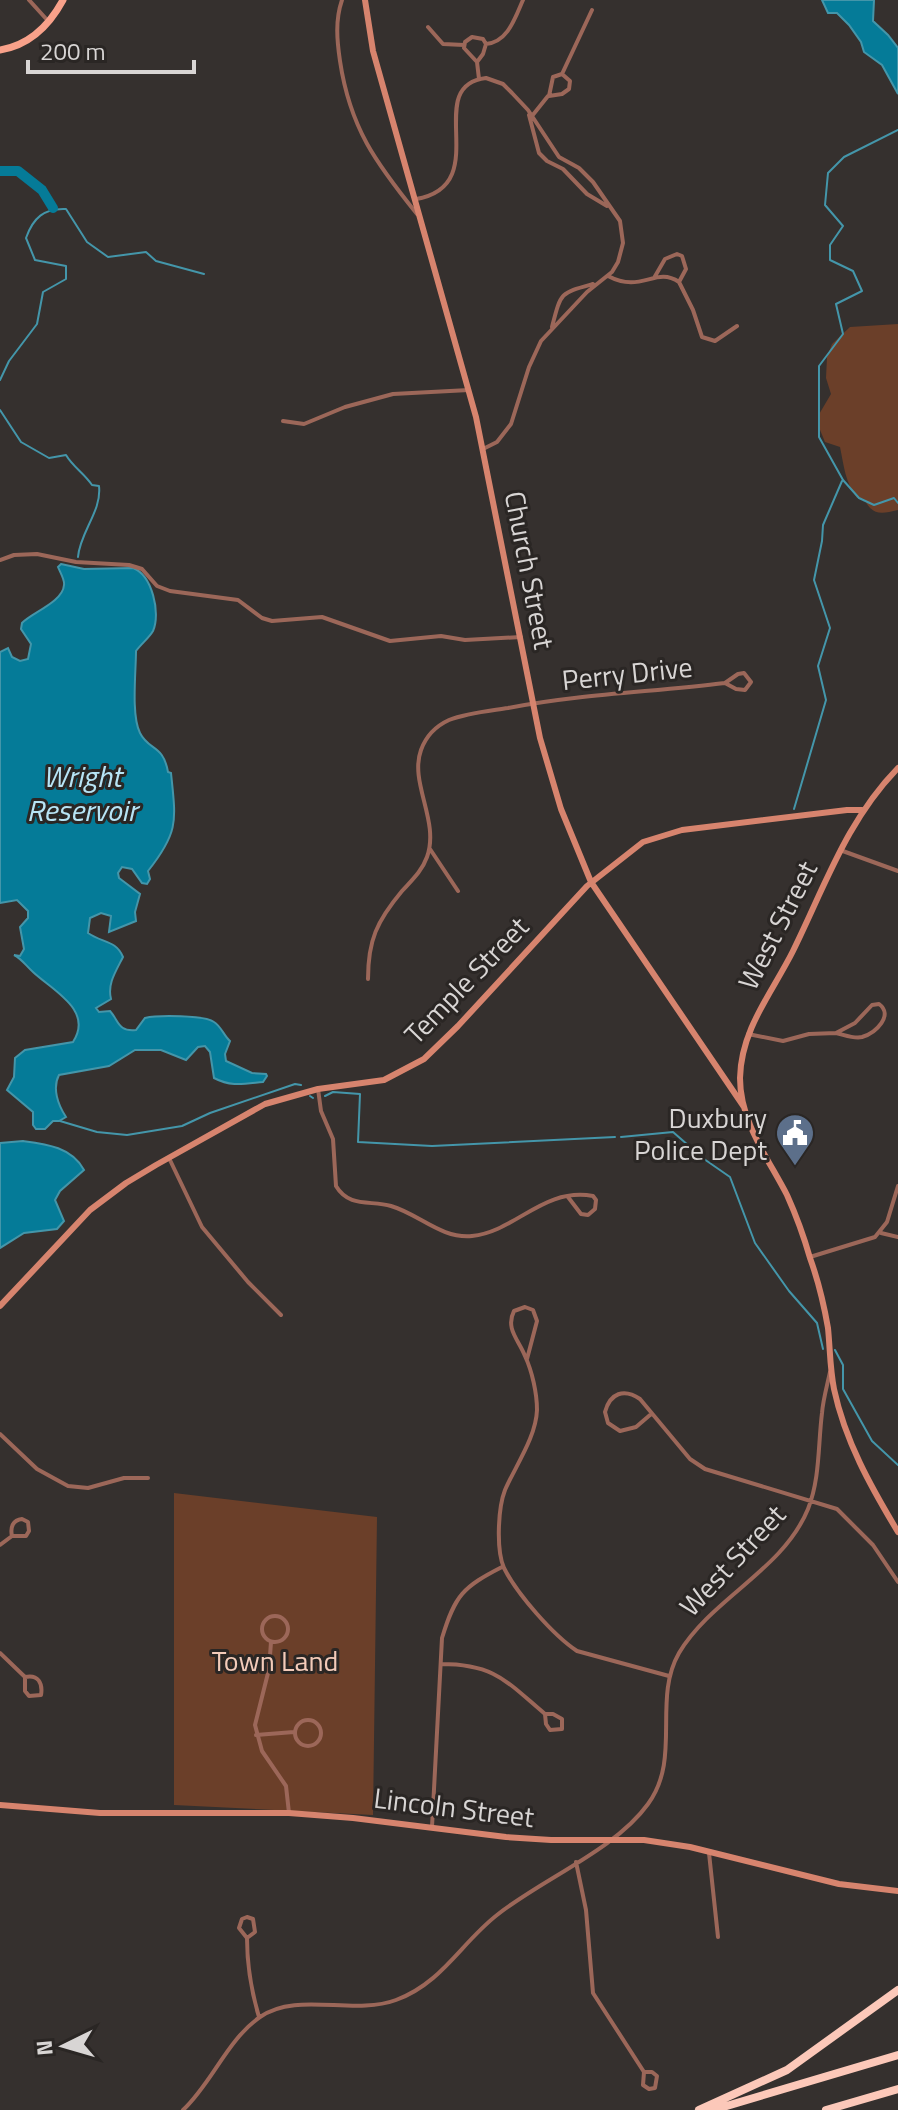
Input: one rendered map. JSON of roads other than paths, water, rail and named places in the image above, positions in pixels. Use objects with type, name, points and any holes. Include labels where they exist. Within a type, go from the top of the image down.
[{"type":"highway","points":[[699,2110],[787,2070],[898,1990]]},
{"type":"highway","points":[[713,2110],[898,2055]]},
{"type":"highway","points":[[826,2110],[898,2089]]},
{"type":"main road","points":[[0,50],[28,41],[49,22],[63,0]]},
{"type":"main road","name":"Church Street","points":[[365,0],[373,51],[469,390],[522,637],[533,703],[561,809],[591,882],[744,1107]]},
{"type":"main road","name":"West Street","points":[[831,1365],[827,1327],[810,1257],[791,1206],[755,1136],[744,1107],[741,1063],[748,1034],[793,950],[839,850],[862,810],[898,768]]},
{"type":"main road","name":"Temple Street","points":[[0,1306],[97,1204],[169,1158],[256,1108],[318,1089],[384,1080],[424,1059],[591,882],[638,846],[665,833],[862,810]]},
{"type":"main road","points":[[727,1078],[741,1063]]},
{"type":"main road","points":[[831,1365],[842,1421],[898,1532]]},
{"type":"main road","name":"Lincoln Street","points":[[0,1805],[100,1813],[289,1813],[551,1840],[644,1840],[839,1884],[898,1891]]},
{"type":"street","points":[[29,0],[49,22]]},
{"type":"street","points":[[342,0],[338,47],[353,115],[366,144],[387,177],[421,219]]},
{"type":"street","points":[[486,44],[499,41],[505,35],[523,0]]},
{"type":"street","points":[[532,116],[549,96],[553,77],[562,74],[592,10]]},
{"type":"street","points":[[428,27],[443,44],[464,45]]},
{"type":"street","points":[[464,45],[468,39],[475,37],[483,39],[486,44]]},
{"type":"street","points":[[479,79],[477,62],[486,44]]},
{"type":"street","points":[[464,45],[467,53],[477,62]]},
{"type":"street","points":[[549,96],[562,94],[569,89],[570,81],[562,74]]},
{"type":"street","points":[[415,200],[435,194],[451,180],[455,164],[456,107],[461,94],[479,79],[486,78],[503,84],[528,110],[559,157],[589,178],[620,221],[623,243],[618,262],[608,276],[551,329],[536,350],[507,431],[497,442],[483,449]]},
{"type":"street","points":[[528,110],[539,153],[563,169],[587,194],[609,207]]},
{"type":"street","points":[[654,278],[665,259],[677,254],[682,256],[686,269],[679,282]]},
{"type":"street","points":[[608,276],[623,283],[667,276],[679,282],[702,337],[715,341],[737,326]]},
{"type":"street","points":[[551,329],[565,293],[597,283]]},
{"type":"street","points":[[283,421],[304,424],[345,407],[393,394],[469,390]]},
{"type":"street","points":[[0,560],[14,555],[37,554],[76,562],[129,565],[142,569],[157,586],[165,590],[238,600],[262,618],[278,622],[322,617],[390,641],[441,636],[465,640],[522,637]]},
{"type":"street","name":"Perry Drive","points":[[429,849],[429,821],[418,766],[421,748],[428,736],[450,720],[533,703],[725,683],[743,673],[751,682],[747,688],[740,690],[725,683]]},
{"type":"street","points":[[429,849],[458,891]]},
{"type":"street","points":[[368,979],[368,954],[373,933],[421,870],[429,849]]},
{"type":"street","points":[[839,850],[898,871]]},
{"type":"street","points":[[748,1034],[783,1041],[809,1034],[836,1033],[857,1037],[868,1034],[883,1022],[886,1015],[884,1008],[879,1004],[872,1005],[855,1023],[836,1033]]},
{"type":"street","points":[[318,1089],[321,1111],[333,1139],[336,1186],[358,1203],[390,1206],[447,1233],[469,1236],[496,1228],[547,1201],[568,1197],[593,1196],[595,1209],[588,1215],[581,1214],[568,1197]]},
{"type":"street","points":[[169,1158],[202,1227],[248,1282],[281,1315]]},
{"type":"street","points":[[810,1257],[875,1237],[887,1222],[898,1186]]},
{"type":"street","points":[[879,1232],[898,1237]]},
{"type":"street","points":[[527,1359],[537,1321],[533,1310],[525,1307],[514,1311],[510,1323],[527,1359],[537,1413],[530,1437],[503,1494],[499,1516],[503,1566],[530,1604],[566,1644],[577,1651],[669,1676]]},
{"type":"street","name":"West Street","points":[[259,2017],[281,2007],[362,2007],[406,1995],[444,1971],[496,1916],[639,1816],[661,1779],[667,1756],[666,1692],[669,1676],[687,1641],[787,1542],[810,1502],[815,1488],[822,1412],[831,1365]]},
{"type":"street","points":[[650,1415],[636,1427],[622,1432],[611,1427],[605,1412],[611,1398],[625,1392],[640,1399],[650,1415],[690,1459],[705,1469],[837,1509],[873,1545],[898,1582]]},
{"type":"street","points":[[0,1434],[37,1469],[68,1486],[88,1488],[124,1478],[148,1478]]},
{"type":"street","points":[[0,1545],[12,1536],[26,1536],[28,1522],[22,1519],[15,1522],[11,1529],[12,1536]]},
{"type":"street","points":[[432,1829],[442,1638],[463,1591],[471,1583],[503,1566]]},
{"type":"street","points":[[278,1616],[286,1621],[287,1634],[282,1641],[271,1642],[263,1636],[261,1628],[269,1617],[278,1616]]},
{"type":"street","points":[[271,1642],[266,1681],[255,1715],[256,1735],[262,1751],[283,1778],[289,1813]]},
{"type":"street","points":[[0,1653],[25,1677],[25,1691],[29,1696],[41,1695],[43,1686],[40,1680],[25,1677]]},
{"type":"street","points":[[441,1664],[462,1664],[494,1672],[545,1714],[562,1719],[562,1729],[550,1730],[545,1714]]},
{"type":"street","points":[[307,1720],[315,1722],[321,1734],[318,1742],[307,1747],[299,1743],[294,1732],[298,1723],[307,1720]]},
{"type":"street","points":[[256,1735],[294,1732]]},
{"type":"street","points":[[709,1853],[718,1937]]},
{"type":"street","points":[[576,1862],[585,1902],[593,1993],[644,2072],[643,2085],[655,2088],[657,2076],[649,2071],[644,2072]]},
{"type":"street","points":[[183,2110],[259,2017],[249,1984],[247,1938],[239,1928],[242,1919],[247,1917],[253,1919],[256,1928],[247,1938]]},
{"type":"water","points":[[822,0],[874,0],[873,21],[898,48],[898,94],[882,65],[864,52],[861,42],[837,13],[828,13]]},
{"type":"water","name":"Wright Reservoir","points":[[61,564],[84,569],[133,568],[150,586],[156,615],[153,631],[136,651],[136,716],[140,733],[163,757],[171,773],[174,803],[170,836],[148,871],[150,879],[147,884],[142,883],[132,869],[122,867],[118,873],[119,878],[140,894],[136,921],[109,932],[111,916],[101,913],[90,918],[88,933],[113,945],[123,957],[111,983],[111,999],[96,1008],[99,1012],[110,1011],[122,1028],[130,1030],[136,1030],[145,1018],[151,1017],[181,1016],[209,1020],[230,1041],[226,1061],[267,1076],[263,1082],[243,1084],[226,1083],[214,1078],[210,1052],[205,1046],[198,1047],[186,1060],[161,1050],[135,1050],[109,1066],[59,1075],[57,1096],[66,1117],[53,1121],[45,1129],[36,1129],[33,1112],[7,1090],[14,1077],[15,1058],[25,1050],[73,1042],[78,1031],[78,1020],[68,1002],[14,955],[20,956],[24,949],[20,927],[28,918],[28,911],[17,900],[0,903],[0,652],[8,648],[12,657],[20,661],[28,659],[31,644],[21,629],[22,623],[53,602],[62,591],[64,581],[58,567]]},
{"type":"water","points":[[23,1141],[49,1145],[65,1152],[73,1156],[84,1170],[60,1191],[55,1200],[64,1221],[57,1229],[24,1233],[0,1248],[0,1143]]},
{"type":"waterway","points":[[898,130],[844,157],[828,173],[825,205],[843,226],[830,245],[830,260],[853,271],[862,291],[836,304],[843,334],[819,366],[819,437],[843,480],[859,498],[874,505],[894,498],[898,503]]},
{"type":"waterway","points":[[0,171],[18,171],[42,190],[53,208]]},
{"type":"waterway","points":[[0,380],[9,361],[37,324],[43,292],[66,279],[66,266],[35,260],[26,238],[32,225],[46,212],[66,209],[87,242],[108,257],[146,252],[156,261],[204,274]]},
{"type":"waterway","points":[[0,410],[21,442],[49,458],[66,455],[92,485],[99,486],[97,504],[78,557]]},
{"type":"waterway","points":[[794,809],[826,700],[818,666],[830,628],[814,580],[823,525],[842,481]]},
{"type":"waterway","points":[[60,1121],[97,1132],[127,1135],[182,1126],[210,1113],[295,1084],[301,1085]]},
{"type":"waterway","points":[[325,1096],[333,1092],[360,1094],[358,1142],[432,1146],[615,1137]]},
{"type":"waterway","points":[[621,1137],[673,1132],[730,1177],[755,1243],[789,1291],[817,1323],[823,1349]]},
{"type":"waterway","points":[[835,1350],[843,1365],[843,1389],[872,1441],[898,1465]]},
{"type":"place","name":"Duxbury Police Dept","points":[[795,1167]]},
{"type":"park label","name":"Town Land","points":[[275,1660]]}]
